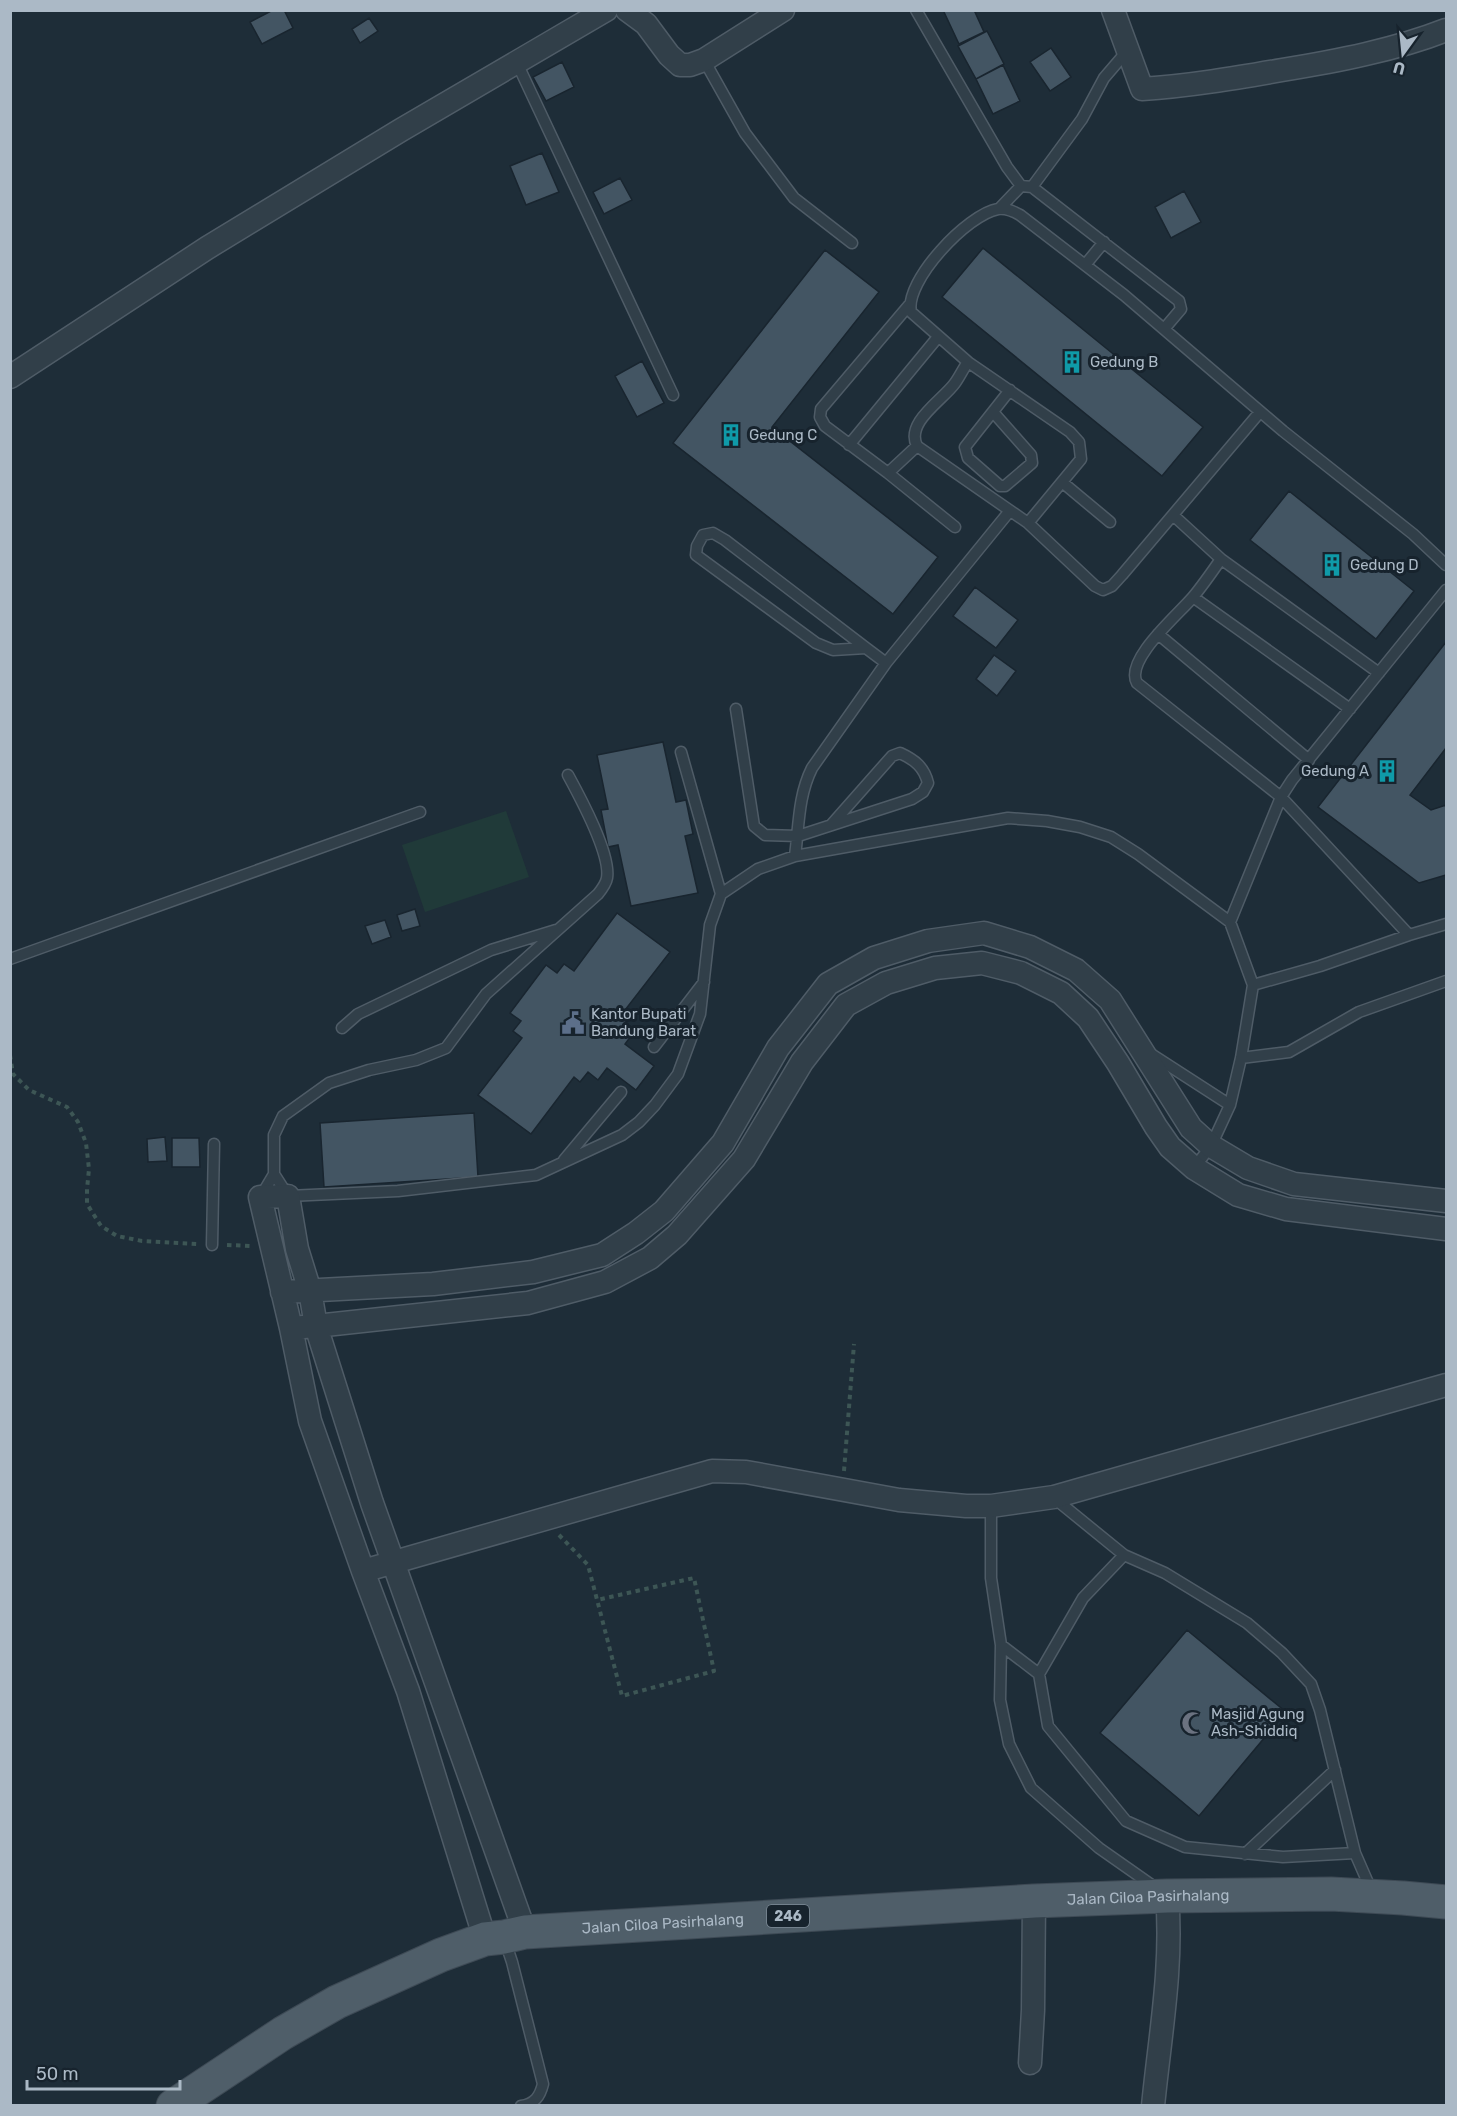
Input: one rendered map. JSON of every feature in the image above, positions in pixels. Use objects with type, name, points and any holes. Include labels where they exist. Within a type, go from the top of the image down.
[{"type":"main road","name":"Jalan Ciloa Pasirhalang","points":[[173,2106],[283,2033],[337,2002],[431,1959],[504,1936],[1034,1901],[1167,1896],[1331,1894],[1446,1902]]},
{"type":"street","points":[[10,377],[207,248],[401,130],[606,10]]},
{"type":"street","points":[[627,10],[646,24],[669,55],[680,65],[690,65],[704,60],[783,10]]},
{"type":"street","points":[[1113,10],[1142,89],[1215,82],[1328,63],[1424,39],[1446,30]]},
{"type":"street","points":[[282,1292],[433,1284],[533,1272],[602,1255],[636,1233],[664,1210],[723,1143],[778,1048],[828,984],[874,958],[928,941],[984,933],[1030,947],[1076,970],[1110,1000],[1191,1128],[1211,1146],[1248,1168],[1294,1184],[1446,1201]]},
{"type":"street","points":[[291,1328],[528,1303],[605,1282],[650,1258],[677,1235],[744,1159],[802,1062],[846,1005],[886,984],[935,968],[982,963],[1021,973],[1061,993],[1088,1018],[1170,1147],[1194,1168],[1238,1195],[1286,1209],[1446,1229]]},
{"type":"street","points":[[288,1196],[297,1249],[310,1291],[316,1326],[393,1563],[504,1936],[408,1691],[310,1421],[260,1197],[288,1196]]},
{"type":"street","points":[[363,1571],[712,1471],[746,1472],[899,1500],[966,1506],[991,1506],[1054,1497],[1446,1385]]},
{"type":"street","points":[[1153,2106],[1164,2018],[1170,1931],[1167,1896]]},
{"type":"street","points":[[1030,2063],[1034,1901]]},
{"type":"lane","points":[[916,10],[1008,167],[1027,187],[1104,242],[1179,301],[1181,309],[1164,329]]},
{"type":"lane","points":[[999,209],[1027,187],[1082,120],[1104,78],[1128,49]]},
{"type":"lane","points":[[704,60],[745,133],[794,198],[852,243]]},
{"type":"lane","points":[[517,63],[673,395]]},
{"type":"lane","points":[[1028,523],[1081,459],[1079,442],[1070,432],[968,362],[911,312],[910,304],[914,290],[929,264],[968,225],[983,214],[999,209],[1010,209],[1020,215],[1085,265],[1164,329],[1260,412],[1380,507],[1446,565]]},
{"type":"lane","points":[[1085,265],[1104,242]]},
{"type":"lane","points":[[910,304],[821,409],[820,417],[825,426],[955,527]]},
{"type":"lane","points":[[849,445],[938,337]]},
{"type":"lane","points":[[968,362],[955,384],[917,423],[914,434],[917,446],[1028,523],[1095,586],[1103,590],[1112,586],[1260,412]]},
{"type":"lane","points":[[993,412],[1032,459],[1032,464],[1005,486],[1000,486],[966,454],[965,447],[1010,390]]},
{"type":"lane","points":[[888,473],[896,463],[917,446]]},
{"type":"lane","points":[[1062,482],[1110,522]]},
{"type":"lane","points":[[795,856],[801,797],[804,784],[812,768],[886,663],[1010,512]]},
{"type":"lane","points":[[1173,515],[1221,559],[1379,673]]},
{"type":"lane","points":[[866,648],[833,650],[816,643],[696,555],[697,546],[703,536],[713,533],[725,540],[886,663]]},
{"type":"lane","points":[[1221,559],[1192,597],[1158,634],[1134,671],[1137,683],[1281,797],[1409,935]]},
{"type":"lane","points":[[1230,922],[1281,797],[1446,590]]},
{"type":"lane","points":[[1192,597],[1350,709]]},
{"type":"lane","points":[[1158,634],[1309,760]]},
{"type":"lane","points":[[736,709],[754,826],[765,835],[798,836],[912,799],[923,792],[928,783],[925,772],[914,759],[900,753],[892,756],[831,825]]},
{"type":"lane","points":[[274,1174],[288,1196],[398,1191],[536,1175],[622,1135],[655,1106],[678,1074],[700,1014],[710,925],[721,894],[681,752]]},
{"type":"lane","points":[[260,1197],[274,1174],[274,1136],[283,1116],[329,1083],[369,1070],[416,1060],[446,1048],[486,994],[598,894],[607,879],[607,862],[593,826],[568,775]]},
{"type":"lane","points":[[10,958],[420,812]]},
{"type":"lane","points":[[721,894],[758,869],[795,856],[1008,818],[1047,821],[1080,827],[1111,837],[1138,854],[1230,922],[1253,985],[1241,1058],[1230,1105],[1211,1146],[1194,1168]]},
{"type":"lane","points":[[1253,985],[1320,966],[1446,924]]},
{"type":"lane","points":[[342,1028],[358,1014],[490,950],[559,929]]},
{"type":"lane","points":[[1241,1058],[1289,1052],[1359,1012],[1446,981]]},
{"type":"lane","points":[[654,1047],[704,982]]},
{"type":"lane","points":[[1142,1052],[1148,1052],[1230,1105]]},
{"type":"lane","points":[[561,1163],[621,1092]]},
{"type":"lane","points":[[212,1245],[214,1144]]},
{"type":"lane","points":[[1054,1497],[1124,1554],[1165,1573],[1247,1623],[1282,1653],[1311,1684],[1320,1710],[1355,1853],[1373,1896]]},
{"type":"lane","points":[[991,1506],[991,1578],[1001,1645],[1000,1700],[1010,1744],[1031,1788],[1099,1848],[1167,1896]]},
{"type":"lane","points":[[1124,1554],[1083,1598],[1039,1674],[1048,1726],[1126,1821],[1185,1847],[1283,1857],[1355,1853]]},
{"type":"lane","points":[[1001,1645],[1039,1674]]},
{"type":"lane","points":[[1245,1854],[1335,1770]]},
{"type":"lane","points":[[504,1936],[543,2084],[540,2095],[531,2104],[521,2106]]},
{"type":"path","points":[[10,1056],[13,1074],[29,1090],[67,1107],[78,1122],[86,1143],[89,1169],[87,1204],[101,1226],[117,1236],[142,1241],[271,1247]]},
{"type":"path","points":[[843,1490],[854,1344]]},
{"type":"path","points":[[545,1520],[588,1565],[597,1600],[622,1696],[714,1671],[694,1578],[597,1600]]},
{"type":"green space","points":[[506,811],[529,877],[425,912],[402,845]]},
{"type":"building","points":[[273,10],[284,10],[293,28],[262,44],[250,22]]},
{"type":"building","points":[[974,10],[984,32],[959,44],[944,12]]},
{"type":"building","points":[[369,18],[378,31],[360,43],[352,29]]},
{"type":"building","points":[[987,31],[1004,64],[976,79],[958,46]]},
{"type":"building","points":[[1051,48],[1071,77],[1050,91],[1030,62]]},
{"type":"building","points":[[562,62],[574,87],[546,101],[533,77]]},
{"type":"building","points":[[1003,65],[1020,101],[993,114],[976,79]]},
{"type":"building","points":[[542,153],[559,192],[526,205],[510,166]]},
{"type":"building","points":[[620,178],[632,200],[604,214],[593,192]]},
{"type":"building","points":[[1184,191],[1201,222],[1171,238],[1155,207]]},
{"type":"building","name":"Gedung B","points":[[983,248],[1203,427],[1162,476],[942,297]]},
{"type":"building","name":"Gedung C","points":[[825,250],[879,292],[772,427],[938,557],[893,614],[673,443]]},
{"type":"building","points":[[642,361],[664,403],[637,417],[615,376]]},
{"type":"building","name":"Gedung D","points":[[1289,491],[1414,591],[1376,639],[1250,540]]},
{"type":"building","points":[[975,587],[1018,620],[996,648],[953,616]]},
{"type":"building","name":"Gedung A","points":[[1446,642],[1446,748],[1410,795],[1431,810],[1446,805],[1446,875],[1419,883],[1318,807]]},
{"type":"building","points":[[994,655],[1016,671],[997,696],[976,679]]},
{"type":"building","points":[[663,742],[676,802],[686,800],[693,834],[685,836],[698,893],[631,906],[618,845],[608,847],[601,810],[608,809],[597,755]]},
{"type":"building","points":[[415,909],[420,926],[402,931],[397,915]]},
{"type":"building","name":"Kantor Bupati Bandung Barat","points":[[617,913],[670,952],[625,1010],[632,1015],[624,1024],[634,1032],[625,1044],[654,1066],[636,1090],[607,1068],[598,1080],[588,1072],[580,1082],[574,1077],[531,1134],[478,1095],[522,1038],[513,1031],[521,1021],[510,1013],[546,965],[557,973],[564,964],[574,971]]},
{"type":"building","points":[[385,920],[391,937],[372,944],[365,926]]},
{"type":"building","points":[[474,1113],[478,1177],[324,1187],[320,1123]]},
{"type":"building","points":[[165,1137],[167,1161],[148,1162],[147,1139]]},
{"type":"building","points":[[172,1138],[199,1138],[200,1167],[172,1167]]},
{"type":"building","name":"Masjid Agung Ash-Shiddiq","points":[[1187,1630],[1286,1712],[1199,1816],[1100,1733]]},
{"type":"place","name":"Gedung B","points":[[1072,362]]},
{"type":"place","name":"Gedung C","points":[[731,435]]},
{"type":"place","name":"Gedung D","points":[[1332,565]]},
{"type":"place","name":"Gedung A","points":[[1387,771]]},
{"type":"place","name":"Kantor Bupati Bandung Barat","points":[[573,1023]]},
{"type":"place","name":"Masjid Agung Ash-Shiddiq","points":[[1193,1723]]}]
